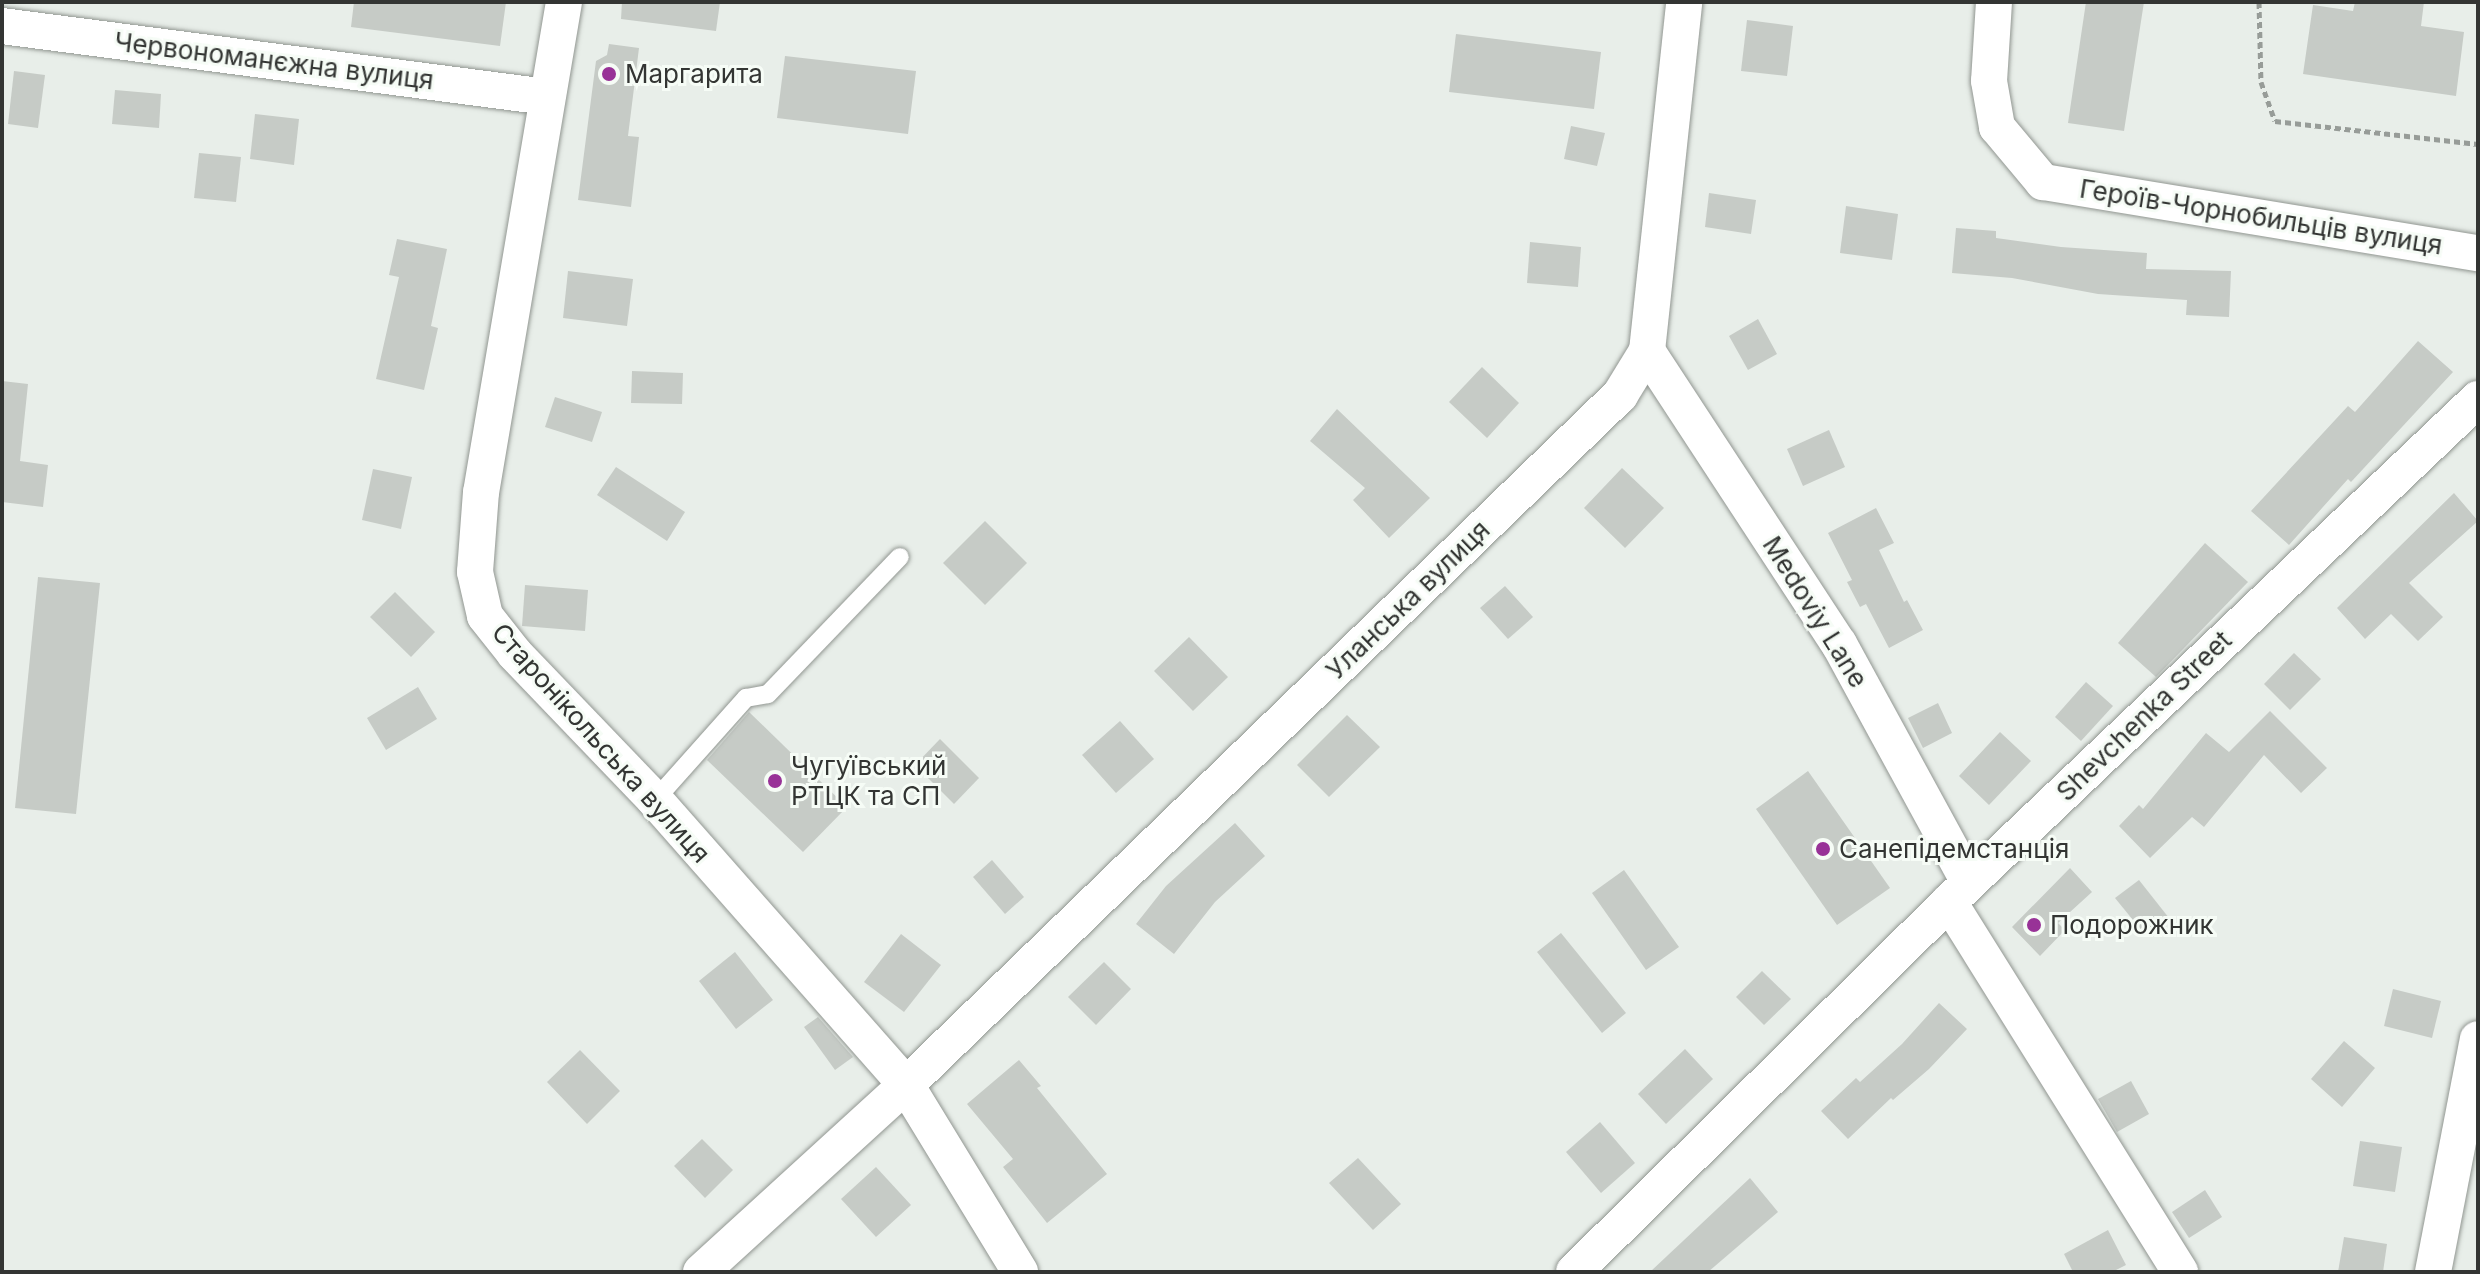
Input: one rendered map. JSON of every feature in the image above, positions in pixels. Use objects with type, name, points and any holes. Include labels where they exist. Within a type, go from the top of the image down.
[{"type":"street","name":"Старонікольська вулиця","points":[[564,2],[481,492],[475,572],[485,616],[655,800],[906,1085]]},
{"type":"street","name":"Уланська вулиця","points":[[701,1272],[906,1085],[1620,395],[1647,351],[1684,2]]},
{"type":"street","name":"Героїв-Чорнобильців вулиця","points":[[1994,2],[1989,81],[1997,127],[2043,182],[2478,253]]},
{"type":"street","name":"Червономанєжна вулиця","points":[[2,26],[547,97]]},
{"type":"street","name":"Medoviy Lane","points":[[1647,351],[1839,644],[1959,892],[2180,1272]]},
{"type":"street","name":"Shevchenka Street","points":[[1574,1272],[1959,892],[2478,399]]},
{"type":"street","points":[[2433,1272],[2478,1039]]},
{"type":"street","points":[[906,1085],[1020,1272]]},
{"type":"lane","points":[[655,800],[746,698],[768,694],[900,557]]},
{"type":"path","points":[[2259,2],[2261,82],[2275,121],[2478,144]]},
{"type":"building","points":[[354,2],[506,2],[500,46],[351,27]]},
{"type":"building","points":[[622,2],[720,2],[716,31],[621,19]]},
{"type":"building","points":[[2086,2],[2144,2],[2124,131],[2068,123]]},
{"type":"building","points":[[2355,2],[2424,2],[2421,26],[2464,32],[2456,96],[2303,74],[2313,5],[2353,11]]},
{"type":"building","points":[[1747,20],[1793,26],[1787,76],[1741,71]]},
{"type":"building","points":[[1456,34],[1601,52],[1594,109],[1449,92]]},
{"type":"building","points":[[609,44],[639,48],[628,136],[639,137],[631,207],[578,200],[596,61],[607,55]]},
{"type":"building","points":[[785,56],[916,71],[908,134],[777,118]]},
{"type":"building","points":[[14,71],[45,75],[38,128],[8,124]]},
{"type":"building","points":[[115,90],[161,94],[159,128],[112,124]]},
{"type":"building","points":[[255,114],[299,119],[294,165],[250,159]]},
{"type":"building","points":[[1571,126],[1605,133],[1597,166],[1564,159]]},
{"type":"building","points":[[199,153],[241,157],[236,202],[194,198]]},
{"type":"building","points":[[1709,193],[1756,200],[1751,234],[1705,227]]},
{"type":"building","points":[[1846,206],[1898,214],[1892,260],[1840,253]]},
{"type":"building","points":[[1956,228],[1996,231],[1996,238],[2061,247],[2147,253],[2146,269],[2231,271],[2229,317],[2186,315],[2187,300],[2098,294],[2012,278],[1952,273]]},
{"type":"building","points":[[397,239],[447,249],[431,326],[438,328],[424,390],[376,379],[399,277],[389,275]]},
{"type":"building","points":[[1530,242],[1581,247],[1578,287],[1527,283]]},
{"type":"building","points":[[568,271],[633,279],[627,326],[563,318]]},
{"type":"building","points":[[1758,319],[1777,354],[1748,370],[1729,336]]},
{"type":"building","points":[[2418,341],[2453,372],[2351,482],[2348,479],[2289,545],[2251,511],[2348,406],[2355,412]]},
{"type":"building","points":[[1482,367],[1519,403],[1487,438],[1449,402]]},
{"type":"building","points":[[632,371],[683,373],[682,404],[631,403]]},
{"type":"building","points":[[2,381],[28,384],[20,461],[48,465],[43,507],[2,502]]},
{"type":"building","points":[[555,397],[602,412],[592,442],[545,427]]},
{"type":"building","points":[[1337,409],[1430,498],[1389,538],[1353,500],[1365,488],[1310,441]]},
{"type":"building","points":[[1829,430],[1845,467],[1803,486],[1787,449]]},
{"type":"building","points":[[616,467],[685,512],[667,541],[597,495]]},
{"type":"building","points":[[1622,468],[1664,508],[1625,548],[1584,508]]},
{"type":"building","points":[[373,469],[412,477],[401,529],[362,520]]},
{"type":"building","points":[[2454,493],[2478,521],[2409,583],[2443,617],[2418,641],[2391,614],[2365,639],[2337,608]]},
{"type":"building","points":[[1876,508],[1894,543],[1879,550],[1904,602],[1907,600],[1923,630],[1889,648],[1866,604],[1860,607],[1847,582],[1852,580],[1828,533]]},
{"type":"building","points":[[985,521],[1027,563],[985,605],[943,563]]},
{"type":"building","points":[[2205,543],[2248,582],[2156,677],[2118,643]]},
{"type":"building","points":[[38,577],[100,583],[76,814],[15,808]]},
{"type":"building","points":[[525,585],[588,590],[585,631],[522,626]]},
{"type":"building","points":[[1505,586],[1533,617],[1508,639],[1480,608]]},
{"type":"building","points":[[395,592],[435,632],[411,657],[370,617]]},
{"type":"building","points":[[1189,637],[1228,677],[1193,711],[1154,671]]},
{"type":"building","points":[[2294,653],[2321,679],[2290,710],[2264,684]]},
{"type":"building","points":[[2086,682],[2113,706],[2081,741],[2055,717]]},
{"type":"building","points":[[418,687],[437,719],[386,750],[367,718]]},
{"type":"building","points":[[1938,703],[1952,733],[1923,748],[1908,718]]},
{"type":"building","points":[[2270,711],[2327,768],[2301,793],[2264,755],[2204,827],[2192,817],[2150,858],[2119,826],[2139,805],[2143,809],[2206,733],[2229,752]]},
{"type":"building","name":"Чугуївський РТЦК та СП","points":[[749,712],[847,807],[803,852],[707,760]]},
{"type":"building","points":[[1347,715],[1380,747],[1329,797],[1297,765]]},
{"type":"building","points":[[1120,721],[1154,759],[1116,793],[1082,755]]},
{"type":"building","points":[[2000,732],[2031,761],[1989,805],[1959,776]]},
{"type":"building","points":[[940,739],[979,778],[954,804],[915,765]]},
{"type":"building","name":"Санепідемстанція","points":[[1808,771],[1890,888],[1837,925],[1756,809]]},
{"type":"building","points":[[1235,823],[1265,856],[1215,902],[1174,954],[1136,924],[1166,886]]},
{"type":"building","points":[[992,860],[1024,897],[1005,914],[973,877]]},
{"type":"building","points":[[2070,868],[2092,892],[2058,923],[2065,930],[2040,956],[2012,927]]},
{"type":"building","points":[[1624,870],[1679,947],[1646,970],[1592,893]]},
{"type":"building","points":[[2139,880],[2169,918],[2146,936],[2115,898]]},
{"type":"building","points":[[1561,933],[1626,1013],[1602,1033],[1537,952]]},
{"type":"building","points":[[901,934],[941,965],[904,1012],[864,982]]},
{"type":"building","points":[[735,952],[773,1000],[736,1029],[699,981]]},
{"type":"building","points":[[1104,962],[1131,989],[1096,1025],[1068,997]]},
{"type":"building","points":[[1762,971],[1791,999],[1764,1025],[1736,997]]},
{"type":"building","points":[[2393,989],[2441,1001],[2432,1038],[2384,1026]]},
{"type":"building","points":[[1939,1003],[1967,1029],[1929,1069],[1893,1100],[1891,1098],[1848,1139],[1821,1111],[1856,1078],[1860,1082],[1902,1044]]},
{"type":"building","points":[[818,1017],[853,1057],[835,1070],[804,1027]]},
{"type":"building","points":[[2344,1041],[2375,1068],[2342,1107],[2311,1079]]},
{"type":"building","points":[[1685,1049],[1713,1079],[1666,1124],[1638,1094]]},
{"type":"building","points":[[580,1050],[620,1091],[587,1124],[547,1082]]},
{"type":"building","points":[[1019,1060],[1041,1086],[1037,1088],[1107,1174],[1047,1223],[1003,1167],[1013,1159],[967,1104]]},
{"type":"building","points":[[2131,1081],[2149,1114],[2117,1132],[2098,1099]]},
{"type":"building","points":[[1600,1122],[1635,1163],[1601,1193],[1566,1152]]},
{"type":"building","points":[[702,1139],[733,1170],[705,1198],[674,1166]]},
{"type":"building","points":[[2360,1141],[2402,1147],[2395,1192],[2353,1186]]},
{"type":"building","points":[[1358,1158],[1401,1204],[1373,1230],[1329,1183]]},
{"type":"building","points":[[876,1167],[911,1205],[876,1237],[841,1199]]},
{"type":"building","points":[[1750,1178],[1778,1212],[1708,1272],[1650,1272]]},
{"type":"building","points":[[2205,1190],[2222,1217],[2189,1238],[2172,1212]]},
{"type":"building","points":[[2108,1230],[2126,1265],[2112,1272],[2073,1272],[2064,1254]]},
{"type":"building","points":[[2344,1237],[2387,1244],[2383,1272],[2338,1272]]},
{"type":"place","name":"Маргарита","points":[[609,74]]},
{"type":"place","name":"Чугуївський РТЦК та СП","points":[[775,781]]},
{"type":"place","name":"Санепідемстанція","points":[[1823,849]]},
{"type":"place","name":"Подорожник","points":[[2034,925]]}]
